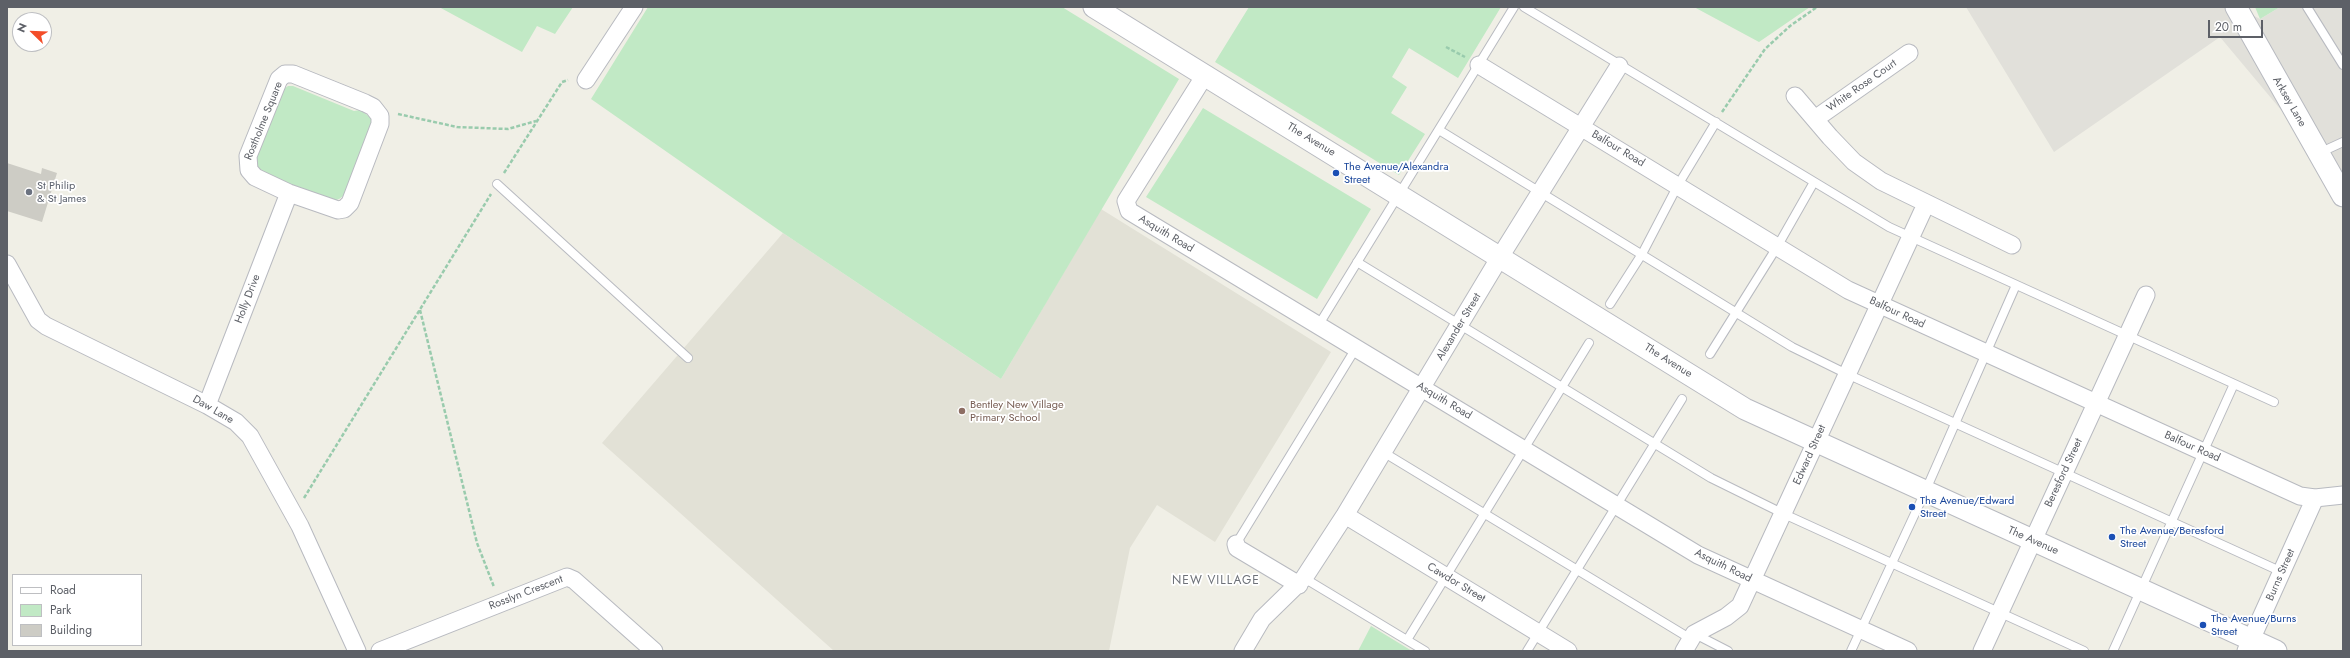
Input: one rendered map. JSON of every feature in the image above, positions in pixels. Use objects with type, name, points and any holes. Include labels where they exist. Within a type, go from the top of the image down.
[{"type":"street","points":[[589,76],[634,7]]},
{"type":"street","name":"The Avenue","points":[[1094,7],[1745,409],[1816,443],[2141,590],[2249,645],[2276,651]]},
{"type":"street","name":"Arksey Lane","points":[[2236,7],[2343,196]]},
{"type":"street","name":"White Rose Court","points":[[1815,119],[1909,53]]},
{"type":"street","name":"Balfour Road","points":[[1479,65],[1848,290],[2300,496],[2315,498],[2343,495]]},
{"type":"street","name":"Alexander Street","points":[[1242,651],[1262,619],[1300,584],[1345,515],[1423,388],[1500,257],[1619,66]]},
{"type":"street","name":"Rostholme Square","points":[[285,74],[293,74],[373,107],[380,116],[380,124],[350,203],[344,209],[338,210],[289,193],[255,177],[247,164],[248,156],[279,79],[285,74]]},
{"type":"street","name":"Asquith Road","points":[[1205,75],[1126,201],[1126,206],[1129,212],[1698,555],[1908,651]]},
{"type":"street","name":"White Rose Court","points":[[1795,96],[1854,162],[1881,181],[2012,246]]},
{"type":"street","name":"Holly Drive","points":[[207,405],[289,193]]},
{"type":"street","points":[[1910,236],[1926,204]]},
{"type":"street","name":"Edward Street","points":[[1690,641],[1740,606],[1784,514],[1910,236]]},
{"type":"street","name":"Daw Lane","points":[[7,264],[38,320],[46,326],[207,405],[236,422],[250,436],[294,514],[357,651]]},
{"type":"street","name":"Beresford Street","points":[[1982,651],[2146,295]]},
{"type":"street","name":"Burns Street","points":[[2249,645],[2315,498]]},
{"type":"street","name":"Cawdor Street","points":[[1345,515],[1568,651]]},
{"type":"street","points":[[1236,544],[1236,548],[1300,584]]},
{"type":"street","name":"Rosslyn Crescent","points":[[380,651],[568,577],[574,580],[654,651]]},
{"type":"lane","points":[[1318,326],[1514,7]]},
{"type":"lane","points":[[1524,7],[1619,66],[1716,122],[1866,215],[2274,402]]},
{"type":"lane","points":[[2307,7],[2343,65]]},
{"type":"lane","points":[[1610,304],[1642,254],[1678,185],[1716,122]]},
{"type":"lane","points":[[1439,130],[1736,311],[1792,347],[1847,374],[2282,572]]},
{"type":"lane","points":[[2319,154],[2343,142]]},
{"type":"lane","points":[[1710,354],[1777,247],[1814,182]]},
{"type":"lane","points":[[497,184],[688,358]]},
{"type":"lane","points":[[1357,262],[1711,478],[1784,514],[2084,651]]},
{"type":"lane","points":[[1851,651],[1925,492],[1954,422],[2016,285]]},
{"type":"lane","points":[[1407,640],[1483,513],[1589,343]]},
{"type":"lane","points":[[1236,544],[1356,348]]},
{"type":"lane","points":[[2113,651],[2234,384]]},
{"type":"lane","points":[[1527,651],[1682,399]]},
{"type":"lane","points":[[1384,452],[1690,641],[1728,651]]},
{"type":"lane","points":[[1300,584],[1407,640],[1424,651]]},
{"type":"path","points":[[1716,122],[1764,49],[1790,26],[1817,7]]},
{"type":"path","points":[[294,514],[497,184],[562,82],[589,76]]},
{"type":"path","points":[[380,116],[387,112],[456,127],[508,129],[537,121]]},
{"type":"path","points":[[420,310],[477,543],[500,603]]},
{"type":"shaded area","points":[[1966,7],[2237,7],[2260,19],[2280,7],[2343,7],[2343,184],[2220,37],[2054,152]]},
{"type":"shaded area","name":"Bentley New Village Primary School","points":[[1101,209],[1331,352],[1215,542],[1157,505],[1130,548],[1109,651],[834,651],[602,443],[783,233],[1001,379]]},
{"type":"green space","points":[[439,7],[573,7],[555,34],[537,26],[522,52]]},
{"type":"green space","points":[[648,7],[1062,7],[1179,79],[1001,379],[783,233],[591,99]]},
{"type":"green space","points":[[1249,7],[1501,7],[1458,78],[1409,48],[1392,77],[1407,87],[1391,113],[1425,134],[1399,175],[1215,62]]},
{"type":"green space","points":[[1694,7],[1810,7],[1759,42]]},
{"type":"green space","points":[[2255,7],[2280,7],[2260,19]]},
{"type":"green space","points":[[288,86],[293,86],[354,111],[360,110],[370,117],[372,122],[346,194],[339,199],[333,201],[264,175],[257,168],[255,156],[281,91]]},
{"type":"green space","points":[[1203,108],[1371,209],[1317,299],[1146,197]]},
{"type":"green space","points":[[1371,626],[1412,651],[1358,651]]},
{"type":"building","name":"St Philip & St James","points":[[7,163],[41,174],[42,168],[57,173],[42,222],[7,211]]},
{"type":"place","name":"The Avenue/Alexandra Street","points":[[1336,173]]},
{"type":"place","name":"St Philip & St James","points":[[29,192]]},
{"type":"place","name":"Bentley New Village Primary School","points":[[962,411]]},
{"type":"place","name":"The Avenue/Edward Street","points":[[1912,507]]},
{"type":"place","name":"The Avenue/Beresford Street","points":[[2112,537]]},
{"type":"place","name":"The Avenue/Burns Street","points":[[2203,625]]},
{"type":"district","name":"NEW VILLAGE","points":[[1216,581]]}]
